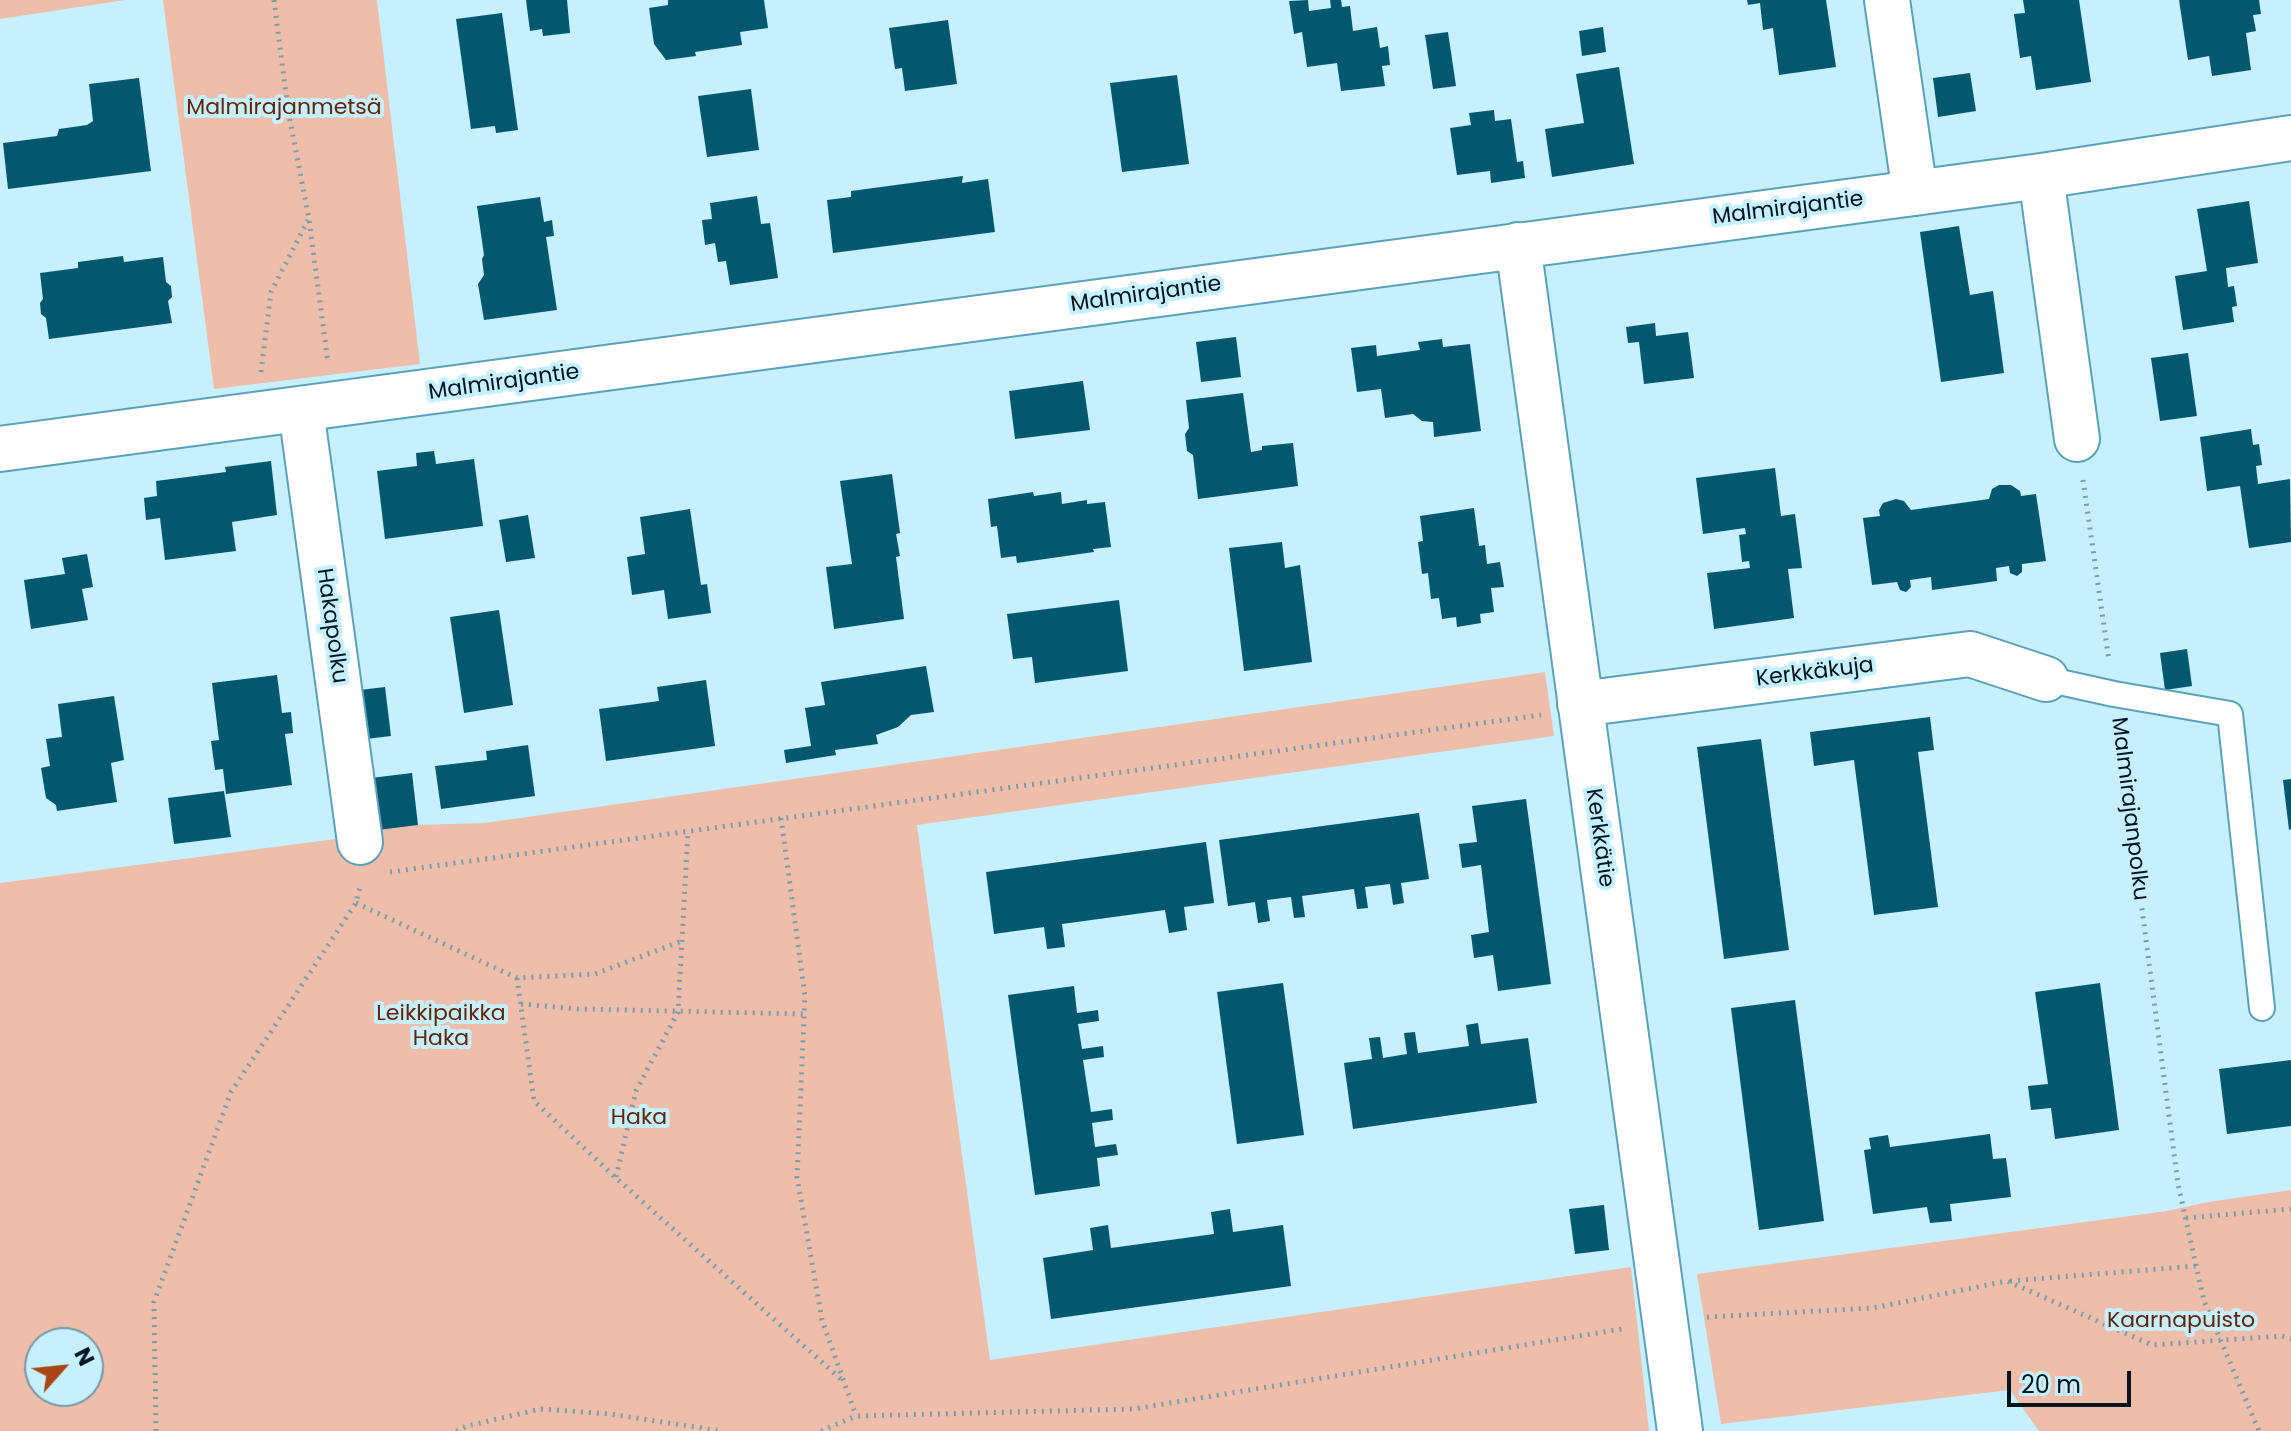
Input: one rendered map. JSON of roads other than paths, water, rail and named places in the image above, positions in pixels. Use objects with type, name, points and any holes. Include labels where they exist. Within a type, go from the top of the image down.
[{"type":"street","points":[[1887,0],[1915,193]]},
{"type":"street","name":"Malmirajantie","points":[[0,449],[2041,176],[2291,138]]},
{"type":"street","points":[[2041,176],[2077,439]]},
{"type":"street","name":"Kerkkätie","points":[[1518,245],[1580,704],[1678,1320],[1680,1431]]},
{"type":"street","name":"Hakapolku","points":[[318,408],[367,864]]},
{"type":"street","name":"Kerkkäkuja","points":[[1580,704],[1970,654],[2046,679]]},
{"type":"lane","points":[[2046,679],[2230,714],[2262,1008]]},
{"type":"park label","name":"Malmirajanmetsä","points":[[284,108]]},
{"type":"park label","name":"Leikkipaikka Haka","points":[[441,1026]]},
{"type":"park label","name":"Haka","points":[[639,1118]]},
{"type":"park label","name":"Kaarnapuisto","points":[[2181,1321]]}]
